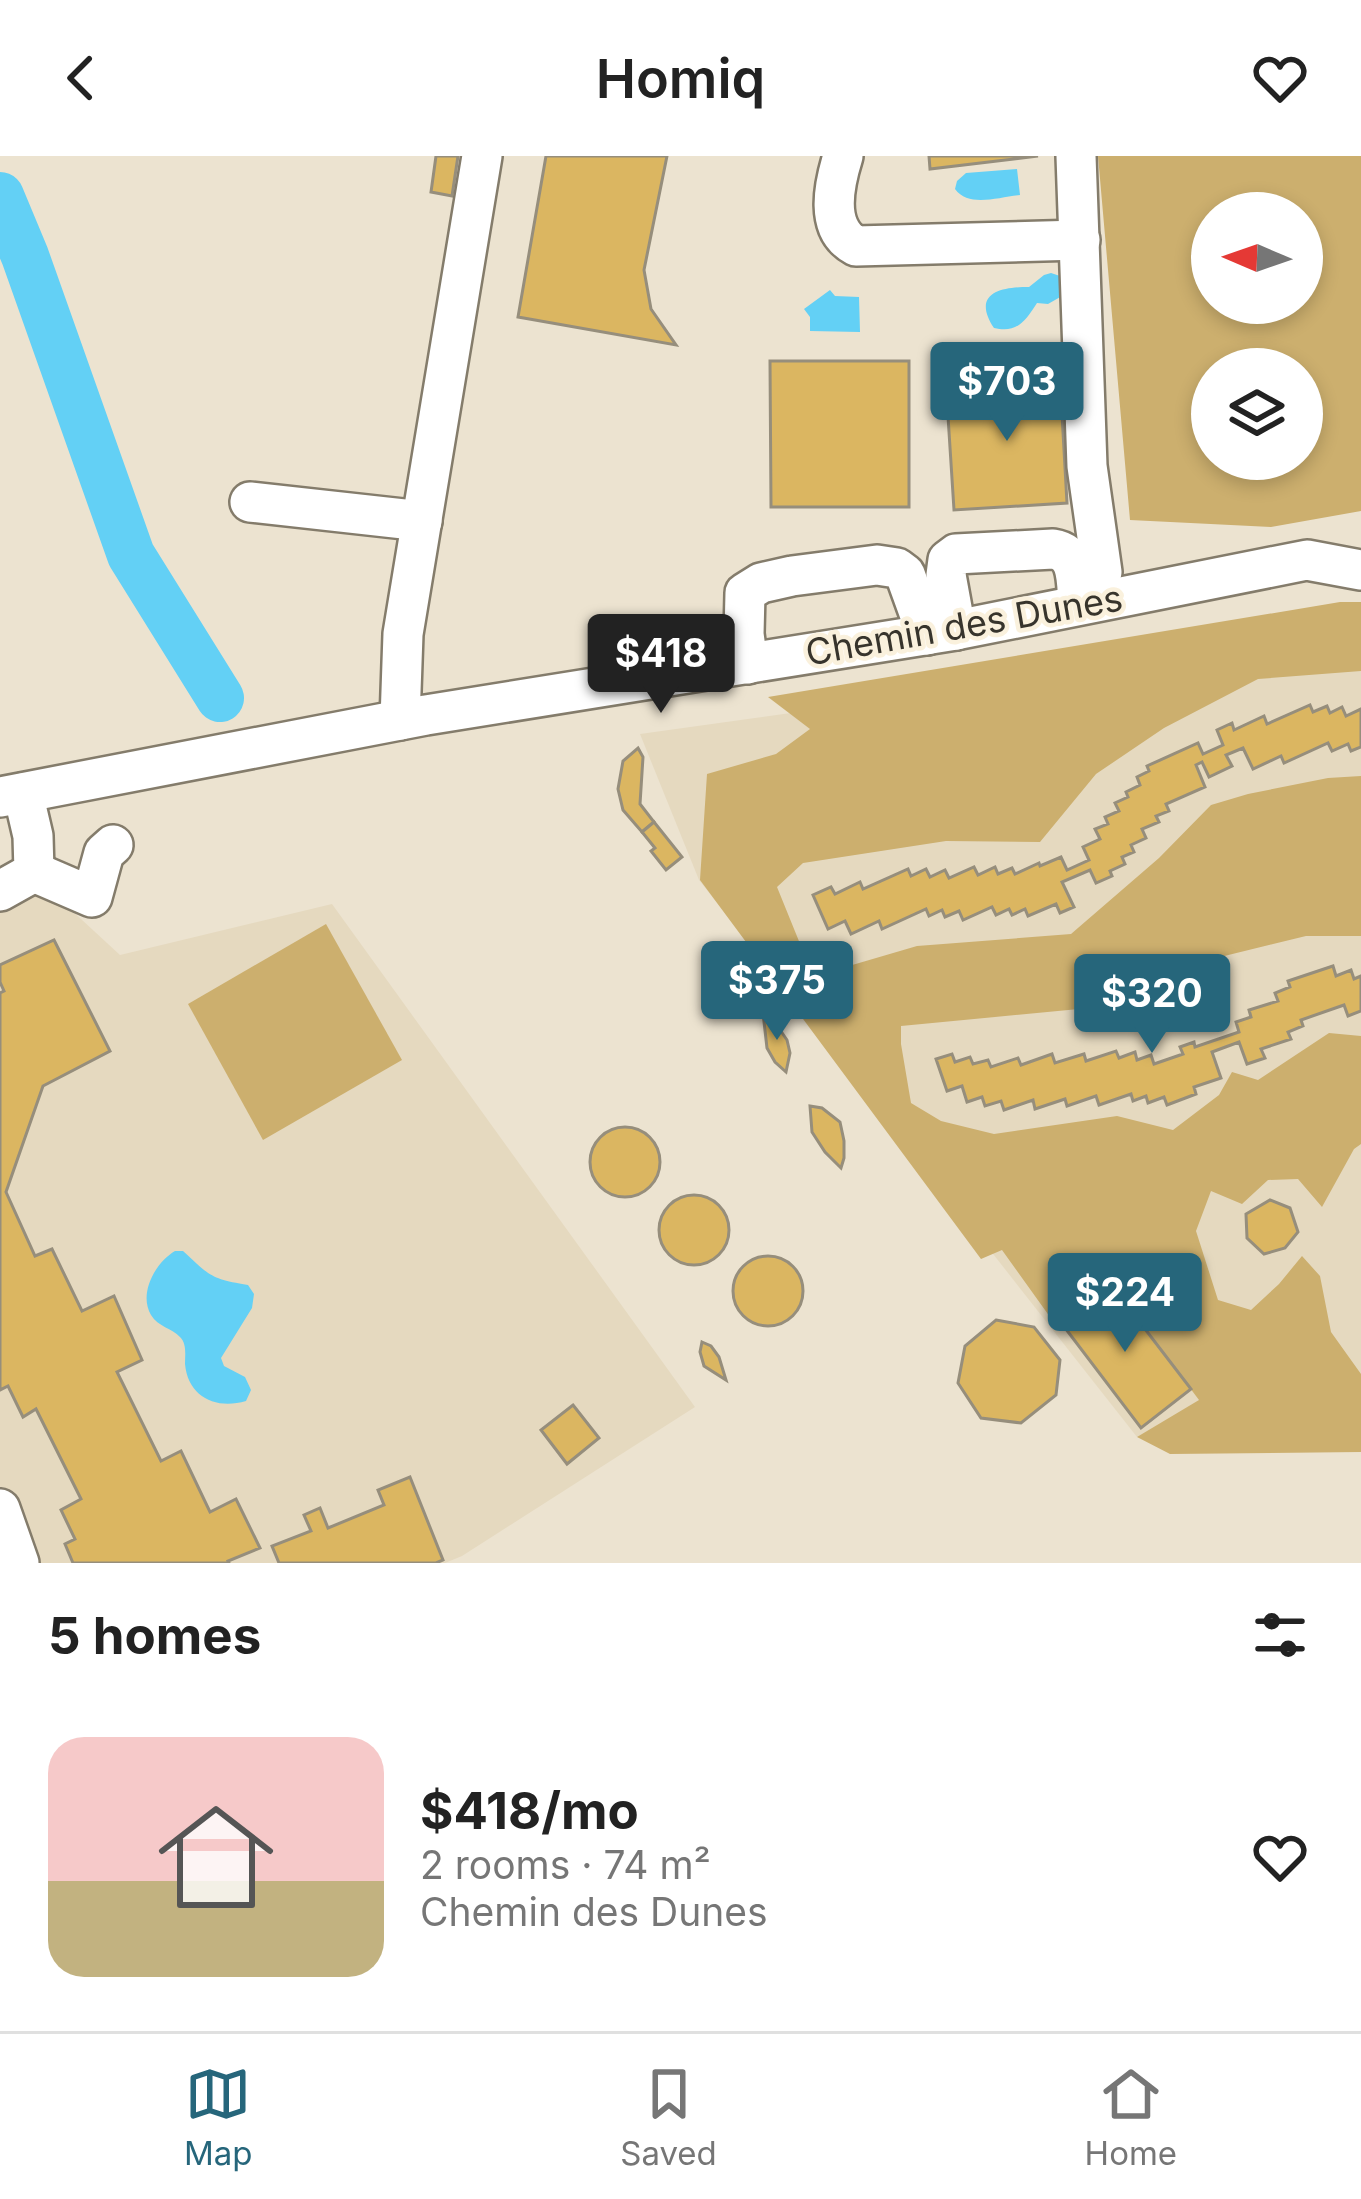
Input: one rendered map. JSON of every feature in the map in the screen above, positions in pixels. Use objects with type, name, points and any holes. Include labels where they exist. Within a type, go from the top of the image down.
[{"type":"street","points":[[400,720],[403,634],[482,156]]},
{"type":"street","points":[[843,156],[835,192],[836,220],[842,236],[856,246],[1080,240]]},
{"type":"street","points":[[1076,156],[1090,588]]},
{"type":"street","points":[[250,502],[422,521]]},
{"type":"street","points":[[942,633],[948,560],[956,554],[1066,552],[1075,577],[1090,588]]},
{"type":"street","points":[[1307,560],[1361,553]]},
{"type":"street","name":"Chemin des Dunes","points":[[11,795],[400,720],[942,633],[1090,588],[1307,560],[1361,571]]},
{"type":"street","points":[[748,664],[743,634],[746,593],[761,583],[792,576],[897,568],[942,633]]},
{"type":"street","points":[[11,795],[33,836],[17,881],[92,897],[104,854],[113,845]]},
{"type":"street","points":[[0,1509],[19,1563]]},
{"type":"shaded area","points":[[1098,156],[1361,156],[1361,511],[1271,527],[1130,520]]},
{"type":"shaded area","points":[[1361,602],[1361,671],[1258,679],[1164,728],[1096,774],[1040,842],[946,841],[803,863],[777,887],[805,956],[842,968],[917,946],[1071,934],[1159,858],[1211,805],[1328,778],[1361,776],[1361,936],[1306,936],[1204,961],[1131,1004],[901,1026],[911,1103],[941,1121],[994,1134],[1117,1116],[1173,1130],[1219,1095],[1232,1072],[1258,1080],[1329,1033],[1361,1036],[1361,1144],[1322,1207],[1298,1179],[1268,1180],[1242,1204],[1211,1191],[1196,1231],[1218,1300],[1251,1310],[1302,1256],[1320,1276],[1331,1332],[1361,1374],[1361,1452],[1170,1454],[1137,1437],[1199,1400],[1109,1280],[1050,1317],[1002,1250],[981,1259],[700,880],[707,774],[776,754],[810,729],[768,697]]},
{"type":"shaded area","points":[[1361,634],[1361,1449],[1137,1437],[699,880],[640,734]]},
{"type":"shaded area","points":[[42,883],[120,955],[332,904],[695,1407],[445,1563],[14,1563],[0,1519],[0,904]]},
{"type":"shaded area","points":[[326,924],[402,1060],[263,1140],[188,1004]]},
{"type":"water","points":[[1017,169],[1020,195],[976,200],[955,189],[966,173]]},
{"type":"water","points":[[1051,273],[1063,277],[1062,296],[1048,304],[1037,303],[1015,327],[994,328],[986,307],[992,294],[1029,287]]},
{"type":"water","points":[[830,290],[835,296],[859,297],[860,332],[810,331],[810,317],[804,309]]},
{"type":"water","points":[[175,1251],[183,1251],[218,1278],[248,1285],[254,1294],[252,1308],[221,1358],[224,1366],[245,1377],[251,1390],[246,1401],[224,1404],[198,1393],[187,1375],[182,1340],[151,1315],[147,1297],[151,1279]]},
{"type":"building","points":[[436,156],[458,156],[452,196],[431,192]]},
{"type":"building","points":[[546,156],[667,156],[644,270],[651,309],[676,345],[518,317]]},
{"type":"building","points":[[929,156],[1038,156],[930,169]]},
{"type":"building","points":[[770,361],[909,361],[909,507],[771,507]]},
{"type":"building","points":[[1060,379],[1067,503],[954,510],[946,385]]},
{"type":"building","points":[[1310,705],[1313,712],[1327,706],[1330,713],[1342,707],[1346,716],[1361,709],[1361,747],[1351,751],[1348,744],[1332,751],[1328,743],[1284,763],[1281,756],[1253,769],[1243,748],[1226,755],[1232,766],[1209,777],[1202,762],[1196,765],[1205,787],[1166,804],[1169,811],[1156,816],[1159,822],[1142,829],[1146,838],[1131,845],[1134,852],[1122,857],[1125,864],[1110,871],[1112,876],[1096,883],[1090,870],[1062,882],[1074,907],[1060,913],[1056,904],[1028,916],[1025,909],[996,915],[992,907],[963,920],[959,911],[945,917],[942,910],[929,916],[926,909],[882,929],[879,921],[851,934],[845,921],[828,929],[813,895],[831,887],[835,894],[860,882],[863,889],[908,869],[911,876],[926,869],[930,877],[945,870],[949,878],[974,867],[978,875],[995,867],[998,874],[1012,868],[1015,874],[1061,857],[1067,870],[1089,860],[1083,847],[1100,839],[1095,829],[1108,824],[1105,817],[1119,811],[1115,803],[1140,785],[1137,777],[1149,771],[1147,766],[1198,743],[1203,754],[1223,745],[1217,730],[1232,723],[1234,730],[1264,716],[1267,724]]},
{"type":"building","points":[[638,748],[643,757],[640,804],[654,822],[642,832],[623,810],[618,789],[623,761]]},
{"type":"building","points":[[654,822],[682,857],[666,870],[642,832]]},
{"type":"building","points":[[54,940],[110,1051],[43,1086],[6,1192],[35,1256],[52,1249],[82,1311],[114,1296],[142,1360],[117,1372],[161,1461],[181,1451],[210,1512],[236,1499],[260,1548],[229,1563],[73,1563],[65,1544],[75,1539],[61,1510],[81,1499],[36,1409],[23,1417],[8,1386],[0,1390],[0,993],[4,991],[0,965]]},
{"type":"building","points":[[1333,966],[1336,976],[1351,970],[1354,979],[1361,976],[1361,1011],[1348,1016],[1344,1005],[1301,1020],[1303,1026],[1288,1032],[1291,1039],[1261,1049],[1265,1058],[1247,1064],[1239,1042],[1212,1052],[1221,1078],[1194,1087],[1196,1094],[1167,1105],[1164,1097],[1148,1103],[1146,1096],[1133,1101],[1131,1094],[1099,1105],[1096,1096],[1067,1106],[1065,1099],[1035,1109],[1033,1100],[1004,1110],[1001,1101],[985,1106],[982,1097],[967,1102],[962,1086],[947,1091],[936,1059],[952,1054],[955,1062],[970,1057],[973,1064],[988,1060],[991,1067],[1018,1058],[1021,1065],[1052,1054],[1055,1063],[1084,1054],[1086,1061],[1116,1051],[1119,1058],[1135,1052],[1137,1060],[1151,1055],[1154,1064],[1183,1054],[1180,1047],[1194,1042],[1195,1047],[1239,1032],[1236,1022],[1251,1017],[1249,1010],[1278,1001],[1275,993],[1290,987],[1288,981]]},
{"type":"building","points":[[763,1013],[787,1040],[786,1072],[767,1048]]},
{"type":"building","points":[[810,1106],[822,1108],[840,1122],[841,1168],[812,1132]]},
{"type":"building","points":[[625,1127],[650,1137],[660,1162],[650,1187],[625,1197],[600,1187],[590,1162],[600,1137]]},
{"type":"building","points":[[694,1195],[719,1205],[729,1230],[719,1255],[694,1265],[669,1255],[659,1230],[669,1205]]},
{"type":"building","points":[[1270,1200],[1290,1208],[1298,1232],[1285,1248],[1264,1254],[1247,1238],[1246,1214]]},
{"type":"building","points":[[768,1256],[793,1266],[803,1291],[793,1316],[768,1326],[743,1316],[733,1291],[743,1266]]},
{"type":"building","points":[[1109,1282],[1191,1389],[1141,1428],[1059,1320]]},
{"type":"building","points":[[996,1320],[1034,1327],[1060,1360],[1056,1395],[1021,1423],[981,1418],[958,1383],[965,1346]]},
{"type":"building","points":[[702,1342],[719,1357],[726,1380],[704,1366]]},
{"type":"building","points":[[573,1405],[599,1438],[567,1464],[541,1430]]},
{"type":"building","points":[[410,1477],[443,1560],[279,1563],[272,1546],[311,1531],[304,1515],[320,1508],[328,1528],[384,1505],[378,1490]]},
{"type":"waterway","points":[[0,196],[131,555],[220,698]]}]
